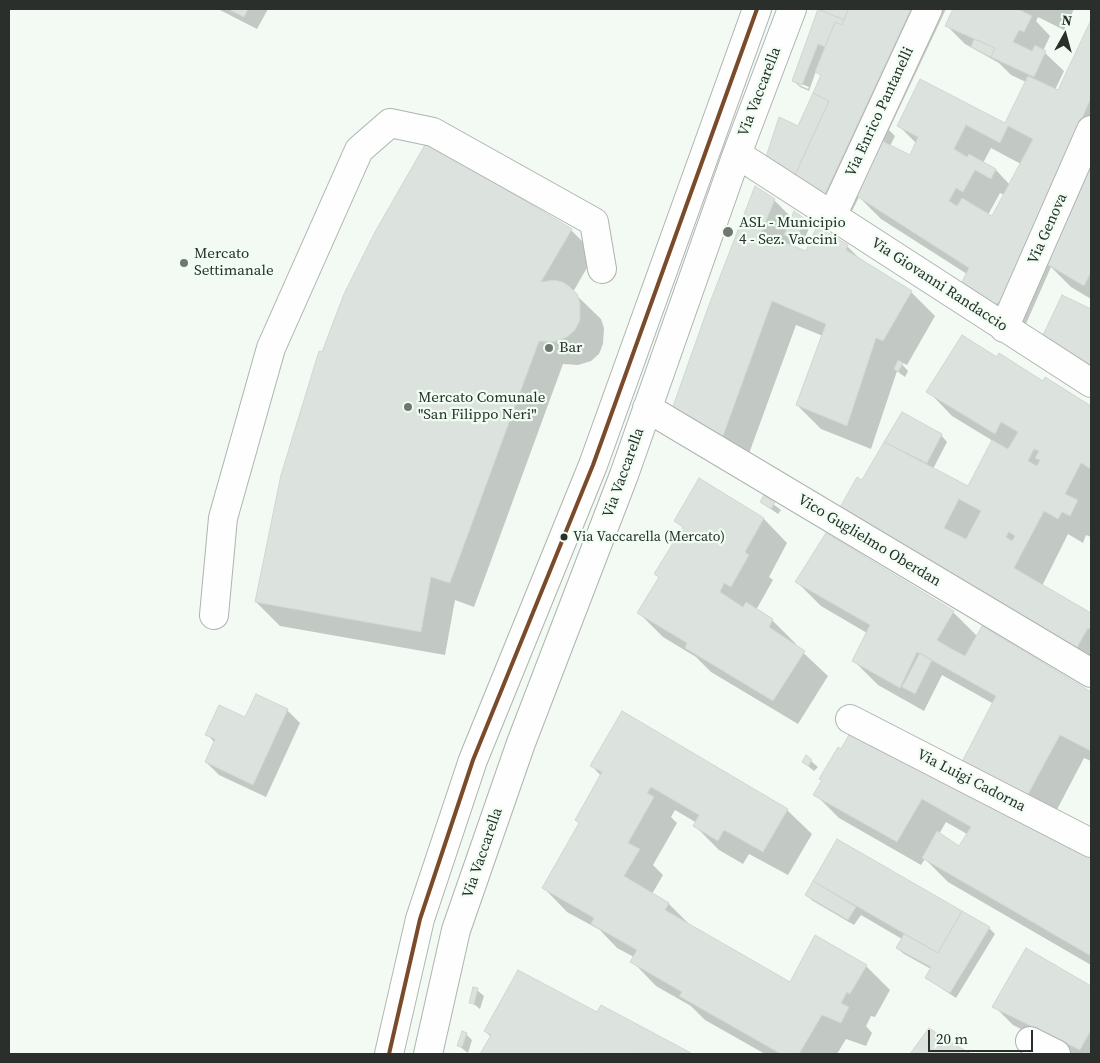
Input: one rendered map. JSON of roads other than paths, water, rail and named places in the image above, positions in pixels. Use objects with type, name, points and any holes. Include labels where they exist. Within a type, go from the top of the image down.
[{"type":"street","name":"Via Vaccarella","points":[[389,1054],[420,919],[473,760],[593,465],[757,9]]},
{"type":"street","name":"Via Vaccarella","points":[[428,1054],[456,930],[521,743],[647,408],[737,154],[792,9]]},
{"type":"street","name":"Via Enrico Pantanelli","points":[[832,216],[928,9]]},
{"type":"street","points":[[214,615],[223,518],[271,348],[359,150],[390,123],[433,132],[594,222],[602,269]]},
{"type":"street","name":"Via Genova","points":[[1004,328],[1091,130]]},
{"type":"street","name":"Via Giovanni Randaccio","points":[[737,154],[1091,383]]},
{"type":"street","name":"Vico Guglielmo Oberdan","points":[[647,408],[1091,673]]},
{"type":"street","name":"Via Luigi Cadorna","points":[[850,719],[1091,843]]},
{"type":"street","points":[[1030,1041],[1056,1054]]},
{"type":"place","name":"ASL - Municipio 4 - Sez. Vaccini","points":[[728,232]]},
{"type":"place","name":"Mercato Settimanale","points":[[184,263]]},
{"type":"place","name":"Bar","points":[[549,348]]},
{"type":"place","name":"Mercato Comunale \"San Filippo Neri\"","points":[[408,407]]},
{"type":"place","name":"Via Vaccarella (Mercato)","points":[[564,537]]}]
